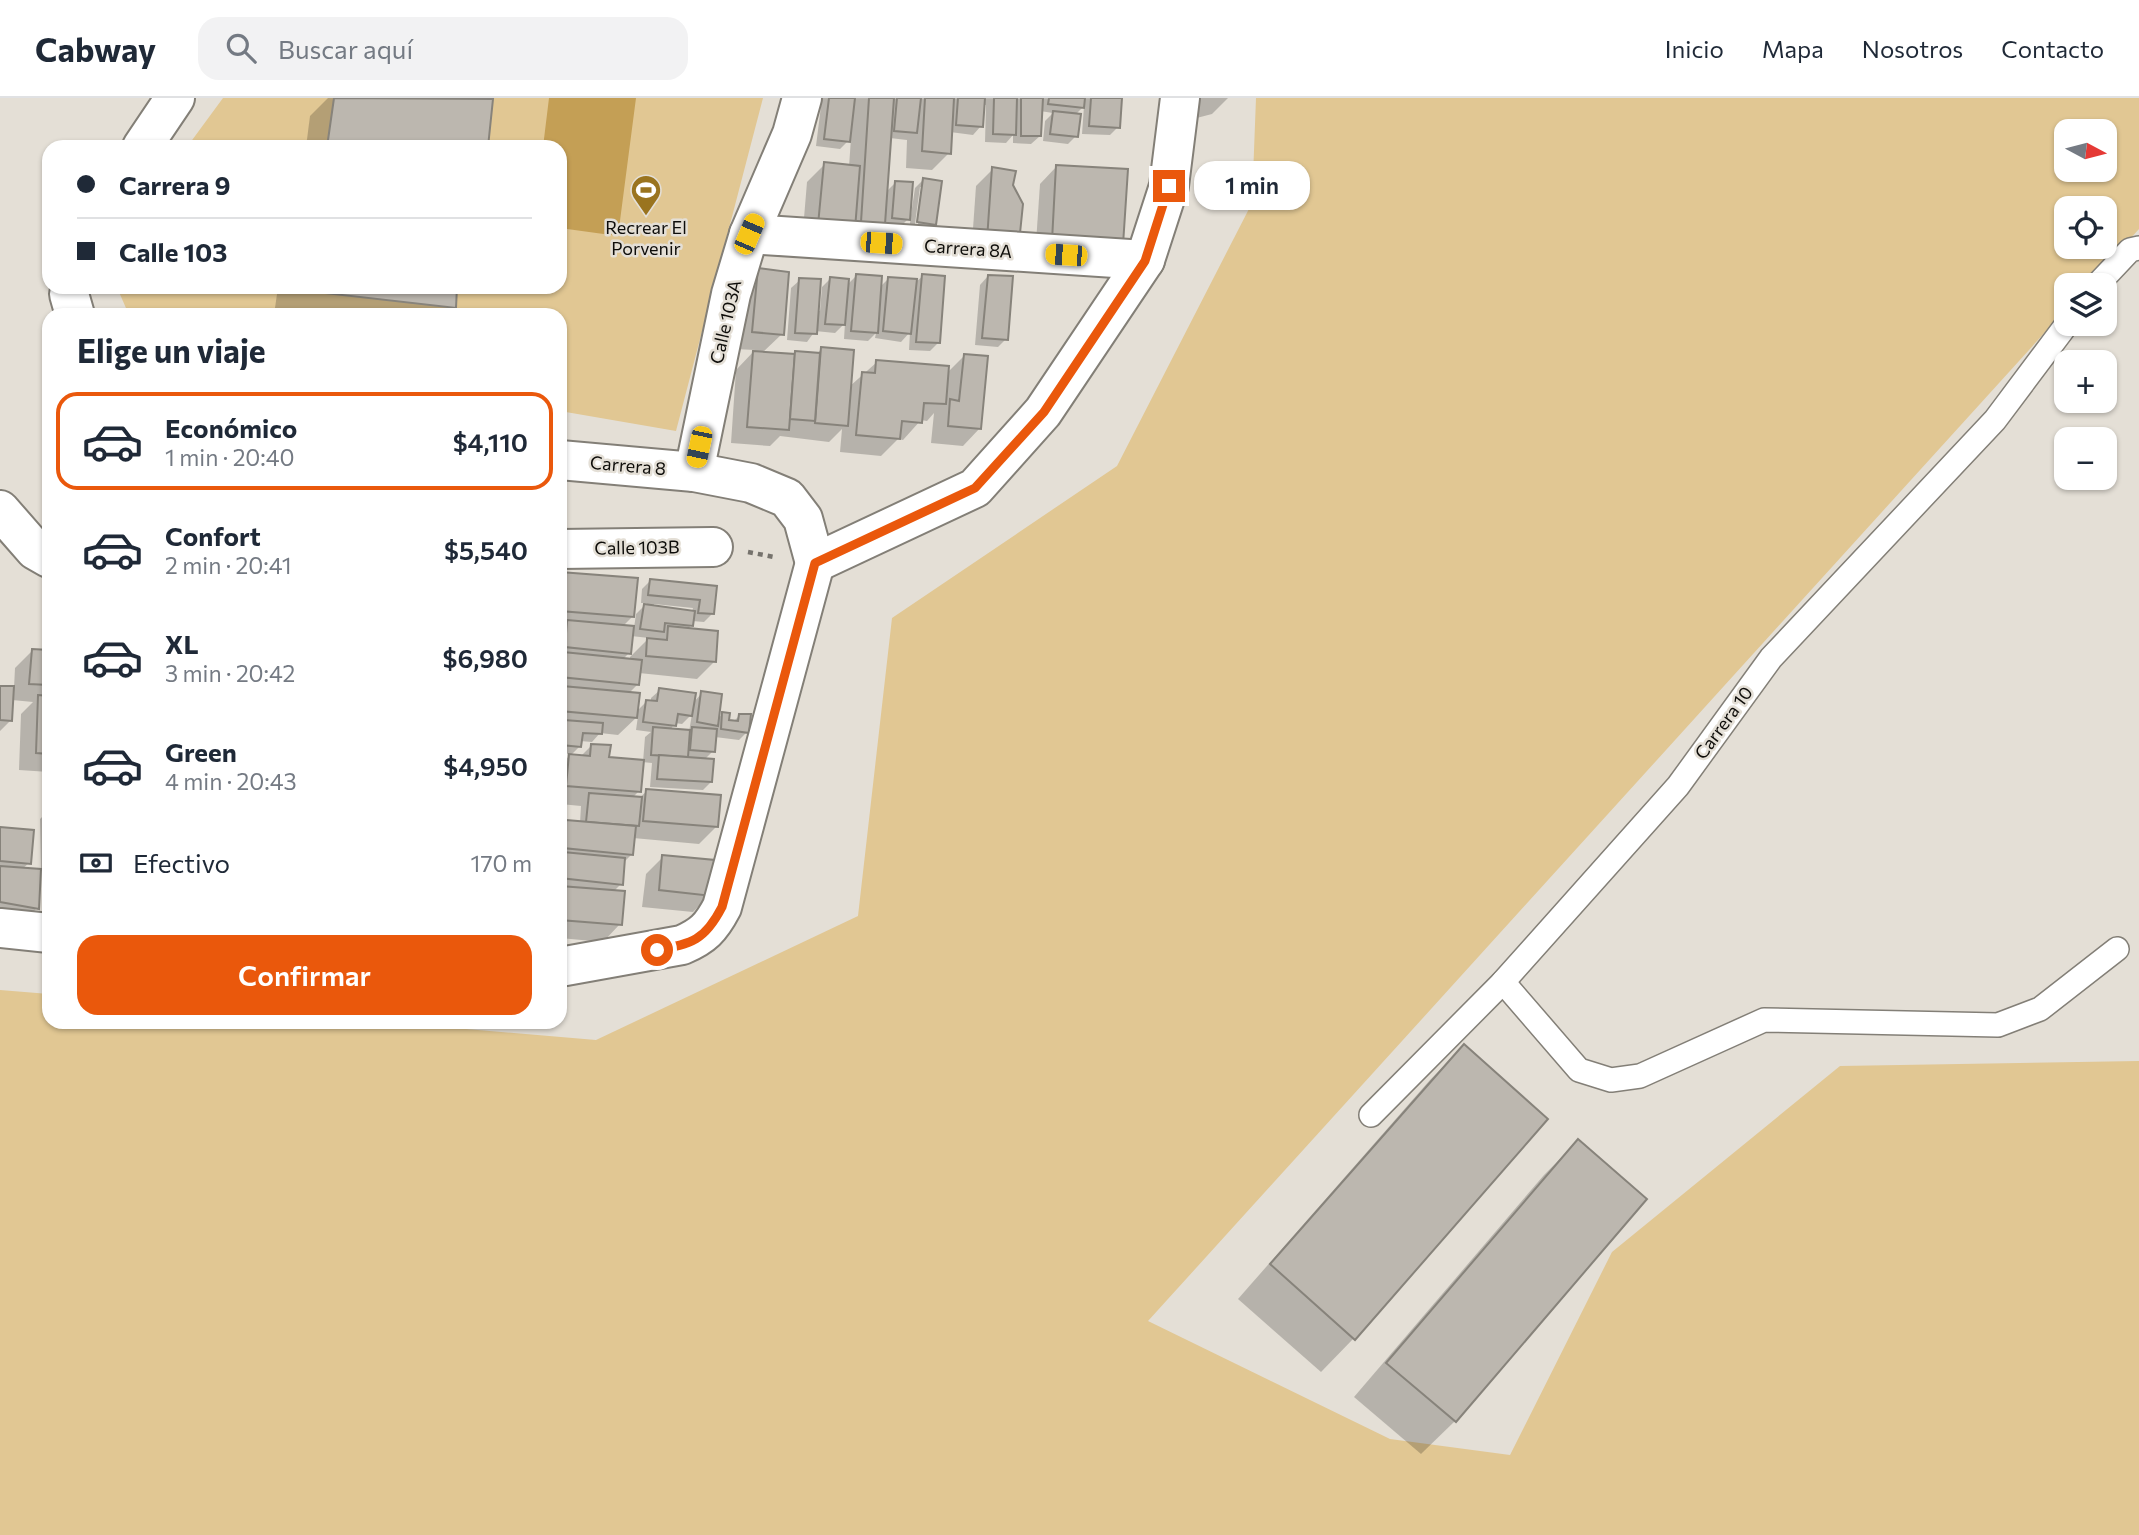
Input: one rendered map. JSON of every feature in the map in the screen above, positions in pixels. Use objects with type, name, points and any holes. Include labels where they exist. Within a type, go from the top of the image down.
[{"type":"street","points":[[147,140],[175,98]]},
{"type":"street","name":"Calle 103A","points":[[694,472],[731,294],[749,234],[792,134],[802,98]]},
{"type":"street","points":[[567,966],[681,945],[696,939],[712,926],[722,907],[815,563],[975,488],[1044,412],[1145,261],[1169,186],[1180,98]]},
{"type":"street","name":"Carrera 8A","points":[[749,234],[1145,261]]},
{"type":"street","name":"Carrera 8","points":[[567,461],[694,472],[751,483],[787,498],[803,519],[815,563]]},
{"type":"street","points":[[0,510],[35,550],[42,554]]},
{"type":"street","name":"Calle 103B","points":[[567,549],[713,547]]},
{"type":"street","points":[[0,928],[42,932]]},
{"type":"lane","points":[[2108,273],[2130,250],[2139,248]]},
{"type":"lane","name":"Carrera 10","points":[[1371,1115],[1503,982],[1678,786],[1771,658],[1995,420],[2058,336]]},
{"type":"lane","points":[[1503,982],[1579,1070],[1611,1080],[1640,1076],[1764,1020],[1998,1025],[2040,1009],[2117,949]]},
{"type":"path","points":[[713,547],[815,563]]},
{"type":"shaded area","name":"Recrear El Porvenir","points":[[223,98],[763,98],[676,431],[567,412],[567,308],[126,308],[120,294],[567,294],[567,140],[192,140]]},
{"type":"shaded area","points":[[549,98],[636,98],[618,236],[567,229],[567,140],[544,140]]},
{"type":"shaded area","points":[[1256,98],[2139,98],[2139,229],[2117,253],[2117,196],[2054,196],[2054,259],[2112,259],[2099,273],[2054,273],[2054,322],[1148,1321],[1390,1439],[1510,1455],[1612,1252],[1840,1066],[2139,1061],[2139,1535],[0,1535],[0,990],[42,993],[42,1029],[466,1029],[596,1040],[858,916],[892,618],[1117,466],[1252,203]]},
{"type":"building","points":[[334,98],[493,99],[489,140],[328,140]]},
{"type":"building","points":[[829,98],[855,98],[850,142],[824,139]]},
{"type":"building","points":[[869,98],[894,98],[885,224],[861,222]]},
{"type":"building","points":[[897,98],[921,98],[917,133],[894,131]]},
{"type":"building","points":[[925,98],[954,98],[951,154],[922,151]]},
{"type":"building","points":[[958,98],[985,98],[983,127],[956,125]]},
{"type":"building","points":[[994,98],[1017,98],[1016,135],[993,134]]},
{"type":"building","points":[[1021,98],[1043,98],[1041,136],[1021,136]]},
{"type":"building","points":[[1049,98],[1085,98],[1084,108],[1048,104]]},
{"type":"building","points":[[1091,98],[1122,98],[1120,128],[1089,126]]},
{"type":"building","points":[[1053,111],[1081,114],[1078,137],[1050,134]]},
{"type":"building","points":[[824,162],[860,166],[855,229],[818,225]]},
{"type":"building","points":[[1056,165],[1128,169],[1123,245],[1052,241]]},
{"type":"building","points":[[992,167],[1016,171],[1013,185],[1023,204],[1019,243],[987,240]]},
{"type":"building","points":[[923,178],[942,181],[936,225],[917,222]]},
{"type":"building","points":[[895,181],[913,182],[910,220],[892,218]]},
{"type":"building","points":[[758,268],[789,272],[784,335],[752,332]]},
{"type":"building","points":[[856,274],[882,276],[878,333],[851,331]]},
{"type":"building","points":[[922,274],[945,276],[940,343],[916,342]]},
{"type":"building","points":[[988,275],[1013,276],[1008,340],[982,338]]},
{"type":"building","points":[[830,277],[849,279],[845,325],[825,324]]},
{"type":"building","points":[[888,277],[917,279],[911,334],[883,331]]},
{"type":"building","points":[[799,278],[821,279],[817,334],[795,333]]},
{"type":"building","points":[[333,294],[457,294],[456,308]]},
{"type":"building","points":[[821,347],[854,350],[848,426],[815,423]]},
{"type":"building","points":[[753,351],[795,354],[789,430],[747,427]]},
{"type":"building","points":[[795,351],[820,353],[815,421],[790,419]]},
{"type":"building","points":[[964,354],[988,356],[981,429],[948,426],[950,399],[959,401]]},
{"type":"building","points":[[876,360],[949,366],[946,404],[924,403],[922,423],[902,421],[900,439],[856,435],[862,372],[875,373]]},
{"type":"building","points":[[567,573],[638,578],[634,617],[567,612]]},
{"type":"building","points":[[650,579],[717,586],[714,614],[698,613],[700,600],[648,595]]},
{"type":"building","points":[[644,604],[695,611],[693,626],[665,623],[664,632],[640,629]]},
{"type":"building","points":[[567,620],[634,626],[631,654],[567,647]]},
{"type":"building","points":[[668,626],[718,631],[716,662],[646,656],[647,638],[667,640]]},
{"type":"building","points":[[32,649],[42,650],[42,685],[29,684]]},
{"type":"building","points":[[567,652],[642,660],[639,685],[567,678]]},
{"type":"building","points":[[0,686],[14,686],[12,721],[0,720]]},
{"type":"building","points":[[567,686],[640,693],[637,718],[567,712]]},
{"type":"building","points":[[659,688],[696,693],[692,716],[678,714],[676,726],[643,722],[646,700],[657,701]]},
{"type":"building","points":[[701,691],[722,694],[718,726],[697,722]]},
{"type":"building","points":[[38,695],[42,695],[42,753],[36,753]]},
{"type":"building","points":[[722,712],[730,713],[729,720],[738,721],[739,714],[751,714],[749,733],[721,729]]},
{"type":"building","points":[[567,720],[603,723],[602,734],[583,733],[581,747],[567,746]]},
{"type":"building","points":[[653,727],[690,730],[688,757],[651,755]]},
{"type":"building","points":[[692,727],[717,729],[715,752],[690,750]]},
{"type":"building","points":[[591,744],[611,745],[609,757],[644,760],[641,792],[567,786],[569,754],[590,756]]},
{"type":"building","points":[[659,755],[714,759],[712,782],[657,779]]},
{"type":"building","points":[[646,789],[721,795],[718,827],[643,821]]},
{"type":"building","points":[[589,793],[642,797],[639,826],[586,822]]},
{"type":"building","points":[[567,820],[636,826],[633,855],[567,848]]},
{"type":"building","points":[[0,827],[34,830],[31,864],[0,861]]},
{"type":"building","points":[[567,852],[625,858],[623,885],[567,879]]},
{"type":"building","points":[[662,855],[715,860],[712,896],[659,890]]},
{"type":"building","points":[[0,866],[41,869],[39,909],[0,902]]},
{"type":"building","points":[[567,887],[625,891],[622,925],[567,921]]},
{"type":"building","points":[[1464,1044],[1548,1119],[1355,1340],[1270,1264]]},
{"type":"building","points":[[1578,1139],[1647,1199],[1456,1422],[1386,1363]]},
{"type":"place","name":"Recrear El Porvenir","points":[[646,217]]},
{"type":"route","points":[[657,950],[696,939],[712,926],[722,907],[815,563],[975,488],[1044,412],[1145,261],[1169,186]]}]
